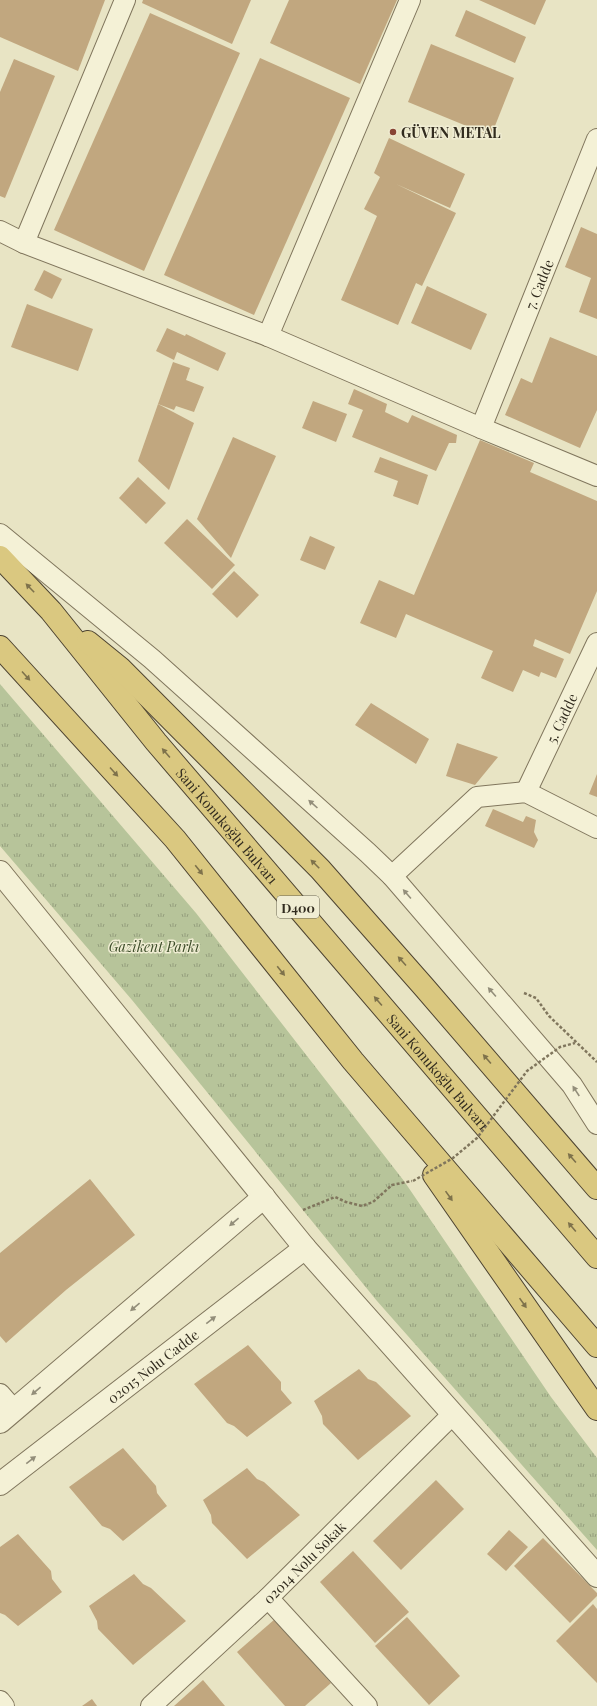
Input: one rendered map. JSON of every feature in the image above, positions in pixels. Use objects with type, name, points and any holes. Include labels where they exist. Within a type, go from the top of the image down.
[{"type":"highway","name":"Sani Konukoğlu Bulvarı","points":[[0,557],[51,611],[161,748],[597,1257]]},
{"type":"highway","points":[[51,611],[120,668],[320,869],[597,1188]]},
{"type":"highway","points":[[0,647],[175,839],[353,1061],[597,1346]]},
{"type":"highway","points":[[353,1061],[597,1408]]},
{"type":"street","points":[[24,243],[125,0]]},
{"type":"street","points":[[268,336],[410,0]]},
{"type":"street","name":"7. Cadde","points":[[480,428],[597,139]]},
{"type":"street","points":[[0,231],[24,243],[268,336],[480,428],[597,476]]},
{"type":"street","points":[[0,534],[152,659],[392,876],[572,1085],[597,1124]]},
{"type":"street","name":"5. Cadde","points":[[526,792],[597,643]]},
{"type":"street","points":[[392,876],[477,797],[526,792],[597,828]]},
{"type":"street","points":[[0,872],[305,1248],[597,1576]]},
{"type":"street","points":[[5,1408],[264,1197]]},
{"type":"street","name":"02015 Nolu Cadde","points":[[0,1484],[305,1248]]},
{"type":"street","name":"02014 Nolu Sokak","points":[[151,1706],[268,1598],[453,1414]]},
{"type":"street","points":[[268,1598],[368,1706]]},
{"type":"street","points":[[0,1701],[4,1706]]},
{"type":"path","points":[[282,1219],[335,1197],[346,1202],[362,1206],[372,1202],[392,1185],[413,1181],[453,1158],[477,1138],[527,1071],[560,1047],[575,1042],[597,1062]]},
{"type":"green space","name":"Gazikent Parkı","points":[[0,684],[196,913],[404,1181],[551,1397],[597,1458],[597,1550],[377,1301],[132,1000],[0,846]]},
{"type":"building","points":[[0,0],[105,0],[78,71],[0,37]]},
{"type":"building","points":[[143,0],[251,0],[232,44],[142,3]]},
{"type":"building","points":[[289,0],[397,0],[360,84],[270,43]]},
{"type":"building","points":[[479,0],[546,0],[535,25]]},
{"type":"building","points":[[466,10],[526,37],[515,63],[455,36]]},
{"type":"building","points":[[150,13],[240,53],[144,271],[54,230]]},
{"type":"building","points":[[431,44],[514,78],[491,136],[408,102]]},
{"type":"building","points":[[260,58],[350,98],[254,315],[164,275]]},
{"type":"building","points":[[14,59],[55,76],[5,198],[0,196],[0,92]]},
{"type":"building","points":[[389,138],[465,174],[450,208],[396,184],[456,213],[422,286],[416,283],[398,325],[341,300],[377,216],[364,209],[380,177],[374,173]]},
{"type":"building","points":[[581,227],[597,234],[597,319],[579,312],[591,278],[565,267]]},
{"type":"building","points":[[44,270],[62,279],[52,299],[34,290]]},
{"type":"building","points":[[427,286],[487,314],[471,350],[411,323]]},
{"type":"building","points":[[27,304],[93,329],[78,371],[11,347]]},
{"type":"building","points":[[167,328],[185,336],[186,334],[226,353],[218,371],[177,352],[174,360],[156,351]]},
{"type":"building","points":[[550,337],[597,356],[597,410],[580,448],[505,415],[521,378],[532,383]]},
{"type":"building","points":[[173,362],[190,368],[186,380],[204,387],[194,412],[176,406],[174,410],[158,404]]},
{"type":"building","points":[[354,389],[387,404],[385,412],[408,423],[412,415],[457,435],[456,443],[449,443],[436,471],[352,437],[363,410],[348,404]]},
{"type":"building","points":[[313,401],[347,414],[336,442],[302,428]]},
{"type":"building","points":[[158,404],[194,423],[169,490],[138,461]]},
{"type":"building","points":[[233,437],[276,456],[231,558],[197,519]]},
{"type":"building","points":[[480,440],[534,463],[530,472],[597,501],[597,591],[570,654],[535,639],[533,646],[564,659],[556,678],[541,672],[539,677],[523,670],[513,692],[481,678],[493,651],[406,614],[396,638],[360,623],[379,580],[414,595]]},
{"type":"building","points":[[380,457],[428,475],[418,505],[393,496],[398,481],[374,472]]},
{"type":"building","points":[[138,477],[166,503],[146,524],[119,498]]},
{"type":"building","points":[[187,519],[235,565],[212,589],[164,543]]},
{"type":"building","points":[[310,536],[335,547],[325,570],[300,560]]},
{"type":"building","points":[[234,571],[259,595],[237,618],[212,594]]},
{"type":"building","points":[[371,703],[429,739],[416,764],[355,725]]},
{"type":"building","points":[[457,743],[498,757],[475,785],[446,776]]},
{"type":"building","points":[[597,774],[597,797],[589,794]]},
{"type":"building","points":[[493,809],[523,822],[526,816],[536,820],[534,832],[538,840],[534,848],[485,826]]},
{"type":"building","points":[[90,1179],[135,1235],[66,1290],[6,1343],[0,1336],[0,1253]]},
{"type":"building","points":[[248,1345],[281,1382],[281,1390],[292,1403],[247,1437],[234,1426],[227,1423],[194,1384]]},
{"type":"building","points":[[359,1369],[368,1379],[376,1382],[411,1416],[358,1460],[323,1424],[322,1416],[314,1401]]},
{"type":"building","points":[[123,1448],[156,1486],[157,1493],[167,1506],[123,1541],[110,1529],[102,1526],[69,1487]]},
{"type":"building","points":[[247,1468],[257,1479],[264,1482],[300,1515],[247,1559],[212,1523],[211,1515],[203,1500]]},
{"type":"building","points":[[436,1480],[464,1509],[401,1570],[373,1541]]},
{"type":"building","points":[[509,1530],[528,1547],[506,1571],[487,1554]]},
{"type":"building","points":[[18,1534],[51,1571],[52,1579],[62,1592],[18,1626],[5,1615],[0,1613],[0,1547]]},
{"type":"building","points":[[543,1538],[597,1593],[597,1596],[570,1623],[514,1566]]},
{"type":"building","points":[[353,1551],[409,1612],[375,1643],[320,1582]]},
{"type":"building","points":[[134,1574],[143,1584],[151,1588],[186,1621],[133,1665],[98,1629],[97,1621],[89,1606]]},
{"type":"building","points":[[593,1604],[597,1609],[597,1683],[556,1641]]},
{"type":"building","points":[[407,1617],[460,1676],[429,1705],[375,1646]]},
{"type":"building","points":[[275,1619],[331,1683],[305,1706],[285,1706],[237,1652]]},
{"type":"building","points":[[203,1680],[225,1706],[174,1706]]},
{"type":"building","points":[[92,1699],[97,1706],[82,1706]]},
{"type":"place","name":"GÜVEN METAL","points":[[393,132]]}]
